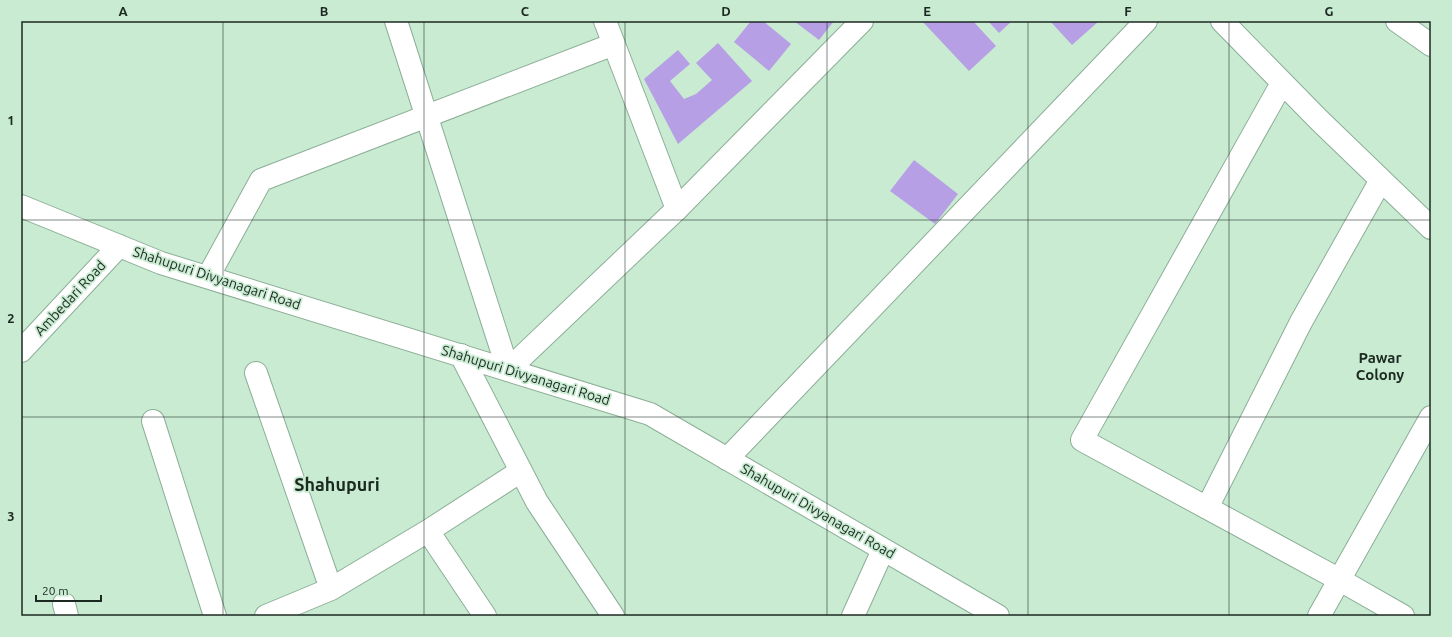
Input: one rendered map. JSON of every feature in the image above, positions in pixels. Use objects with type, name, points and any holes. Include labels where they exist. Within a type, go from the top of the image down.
[{"type":"street","points":[[396,21],[508,370],[677,209],[862,21]]},
{"type":"street","points":[[605,21],[677,209]]},
{"type":"street","points":[[727,459],[1146,21]]},
{"type":"street","points":[[1222,21],[1282,83],[1431,228]]},
{"type":"street","points":[[1397,21],[1431,45]]},
{"type":"street","points":[[208,277],[261,180],[614,44]]},
{"type":"street","points":[[1282,83],[1082,440],[1340,580],[1403,616]]},
{"type":"street","points":[[1208,508],[1301,322],[1381,180]]},
{"type":"street","name":"Shahupuri Divyanagari Road","points":[[21,206],[161,262],[650,414],[998,616]]},
{"type":"street","name":"Ambedari Road","points":[[21,351],[119,246]]},
{"type":"street","points":[[461,355],[537,502],[613,616]]},
{"type":"street","points":[[256,372],[331,589]]},
{"type":"street","points":[[1319,616],[1431,417]]},
{"type":"street","points":[[153,421],[215,616]]},
{"type":"street","points":[[266,616],[331,589],[428,531],[521,471]]},
{"type":"street","points":[[428,531],[485,616]]},
{"type":"street","points":[[853,616],[884,550]]},
{"type":"building","points":[[751,21],[763,21],[791,44],[769,71],[734,42]]},
{"type":"building","points":[[794,21],[834,21],[819,40]]},
{"type":"building","points":[[922,21],[973,21],[996,46],[969,71]]},
{"type":"building","points":[[988,21],[1012,21],[999,33]]},
{"type":"building","points":[[1050,21],[1099,21],[1072,45]]},
{"type":"building","points":[[718,43],[752,81],[678,144],[644,79],[678,50],[690,64],[670,81],[684,99],[696,94],[712,80],[696,63]]},
{"type":"building","points":[[914,160],[958,194],[935,224],[890,191]]},
{"type":"district","name":"Pawar Colony","points":[[1380,366]]},
{"type":"district","name":"Shahupuri","points":[[337,484]]}]
